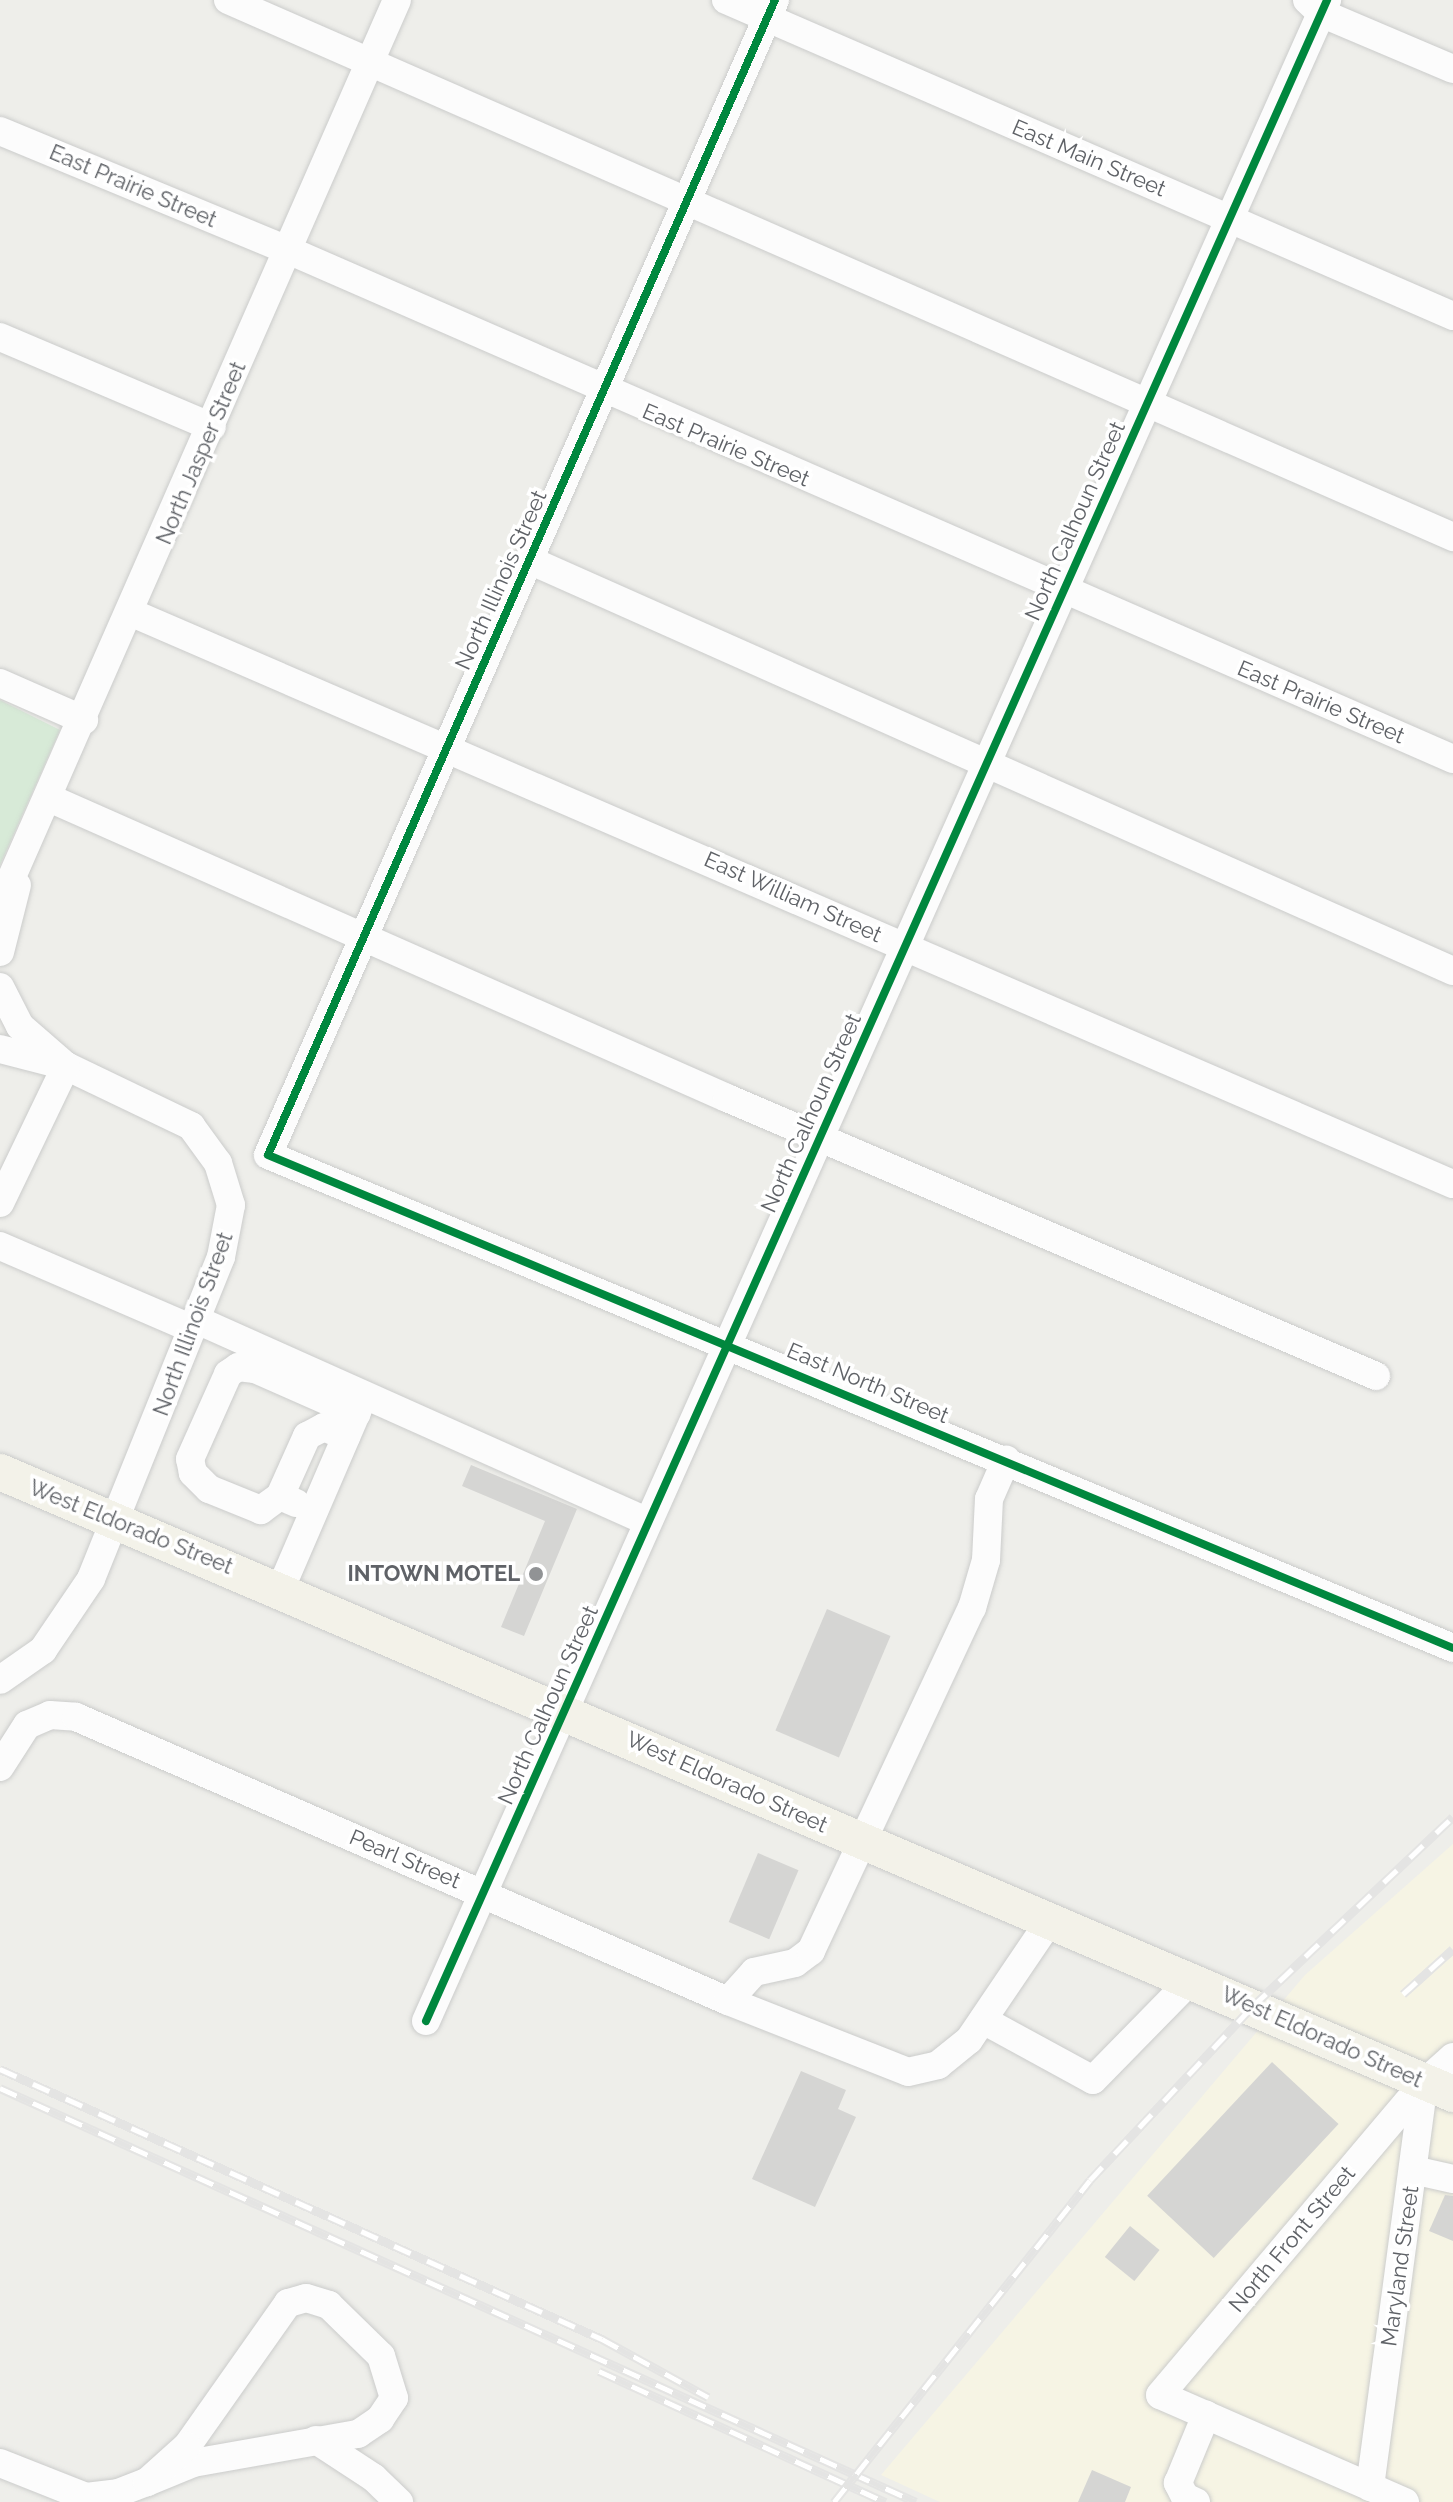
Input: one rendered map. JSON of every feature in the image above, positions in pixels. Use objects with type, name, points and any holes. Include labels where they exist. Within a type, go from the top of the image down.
[{"type":"main road","name":"West Eldorado Street","points":[[0,1472],[281,1588],[1439,2088]]},
{"type":"street","points":[[228,0],[1146,406],[1453,537]]},
{"type":"street","name":"North Jasper Street","points":[[0,904],[132,613],[397,0]]},
{"type":"street","name":"East Main Street","points":[[726,0],[771,9],[1229,219],[1453,316]]},
{"type":"street","points":[[1318,4],[1453,69]]},
{"type":"street","name":"North Calhoun Street","points":[[426,2021],[1229,219],[1318,4]]},
{"type":"street","name":"North Illinois Street","points":[[268,1155],[771,9]]},
{"type":"street","name":"East Prairie Street","points":[[0,131],[288,250],[603,392],[1453,759]]},
{"type":"street","points":[[0,337],[212,427]]},
{"type":"street","points":[[529,560],[1453,971]]},
{"type":"street","name":"East William Street","points":[[132,613],[448,746],[1453,1184]]},
{"type":"street","points":[[0,683],[84,720]]},
{"type":"street","points":[[49,798],[363,939],[1376,1376]]},
{"type":"street","points":[[0,952],[31,838]]},
{"type":"street","name":"North Illinois Street","points":[[0,987],[20,1026],[66,1066],[171,1113],[205,1141],[228,1186],[230,1223],[195,1325],[117,1522],[70,1616],[43,1650],[6,1667]]},
{"type":"street","points":[[0,1049],[66,1066],[0,1203]]},
{"type":"street","name":"East North Street","points":[[268,1155],[1453,1648]]},
{"type":"street","points":[[0,1246],[195,1325],[356,1415]]},
{"type":"street","points":[[356,1415],[307,1436],[280,1496],[261,1510],[209,1489],[193,1473],[190,1459],[220,1385],[238,1367],[255,1369],[356,1415],[648,1522]]},
{"type":"street","points":[[281,1588],[356,1415]]},
{"type":"street","points":[[156,1424],[197,1442]]},
{"type":"street","points":[[728,2001],[754,1972],[795,1963],[811,1951],[972,1608],[986,1560],[989,1499],[1006,1460]]},
{"type":"street","points":[[280,1496],[314,1512]]},
{"type":"street","name":"Pearl Street","points":[[0,1767],[20,1732],[39,1718],[76,1717],[728,2001],[908,2072],[938,2065],[969,2040],[1051,1919]]},
{"type":"street","points":[[983,2020],[1093,2080],[1191,1980]]},
{"type":"street","points":[[1439,2088],[1453,2057]]},
{"type":"street","name":"Maryland Street","points":[[1370,2487],[1413,2170],[1439,2088]]},
{"type":"street","name":"North Front Street","points":[[1206,2415],[1160,2395],[1439,2088]]},
{"type":"street","points":[[1413,2170],[1453,2179]]},
{"type":"street","points":[[0,2463],[86,2497],[147,2482],[193,2463],[358,2434],[380,2419],[394,2398],[381,2356],[359,2330],[329,2305],[306,2298],[288,2303],[272,2321],[187,2446],[147,2482]]},
{"type":"street","points":[[1196,2502],[1185,2497],[1178,2483],[1206,2415],[1405,2502]]},
{"type":"street","points":[[316,2440],[374,2478],[399,2502]]},
{"type":"shaded area","points":[[1453,1844],[1453,2502],[940,2502],[881,2475],[1305,1975]]},
{"type":"green space","points":[[0,700],[60,730],[0,865]]},
{"type":"building","name":"INTOWN MOTEL","points":[[471,1465],[577,1509],[524,1636],[501,1627],[545,1521],[462,1486]]},
{"type":"building","points":[[827,1609],[891,1636],[839,1757],[775,1731]]},
{"type":"building","points":[[758,1853],[799,1870],[769,1939],[729,1922]]},
{"type":"building","points":[[1272,2062],[1339,2124],[1214,2258],[1147,2196]]},
{"type":"building","points":[[801,2071],[846,2090],[838,2109],[856,2117],[815,2207],[752,2179]]},
{"type":"building","points":[[1445,2195],[1453,2196],[1453,2241],[1429,2231]]},
{"type":"building","points":[[1130,2226],[1160,2250],[1134,2281],[1105,2257]]},
{"type":"building","points":[[1092,2470],[1131,2487],[1125,2502],[1078,2502]]},
{"type":"railway","points":[[834,2502],[1090,2180],[1253,2006],[1453,1817]]},
{"type":"railway","points":[[1403,1994],[1453,1949]]},
{"type":"railway","points":[[0,2069],[602,2339],[708,2397]]},
{"type":"railway","points":[[0,2088],[916,2502]]},
{"type":"railway","points":[[599,2371],[885,2502]]},
{"type":"cycle path","points":[[775,0],[268,1155],[1453,1648]]},
{"type":"cycle path","points":[[426,2021],[1327,0]]},
{"type":"place","name":"INTOWN MOTEL","points":[[536,1574]]}]
